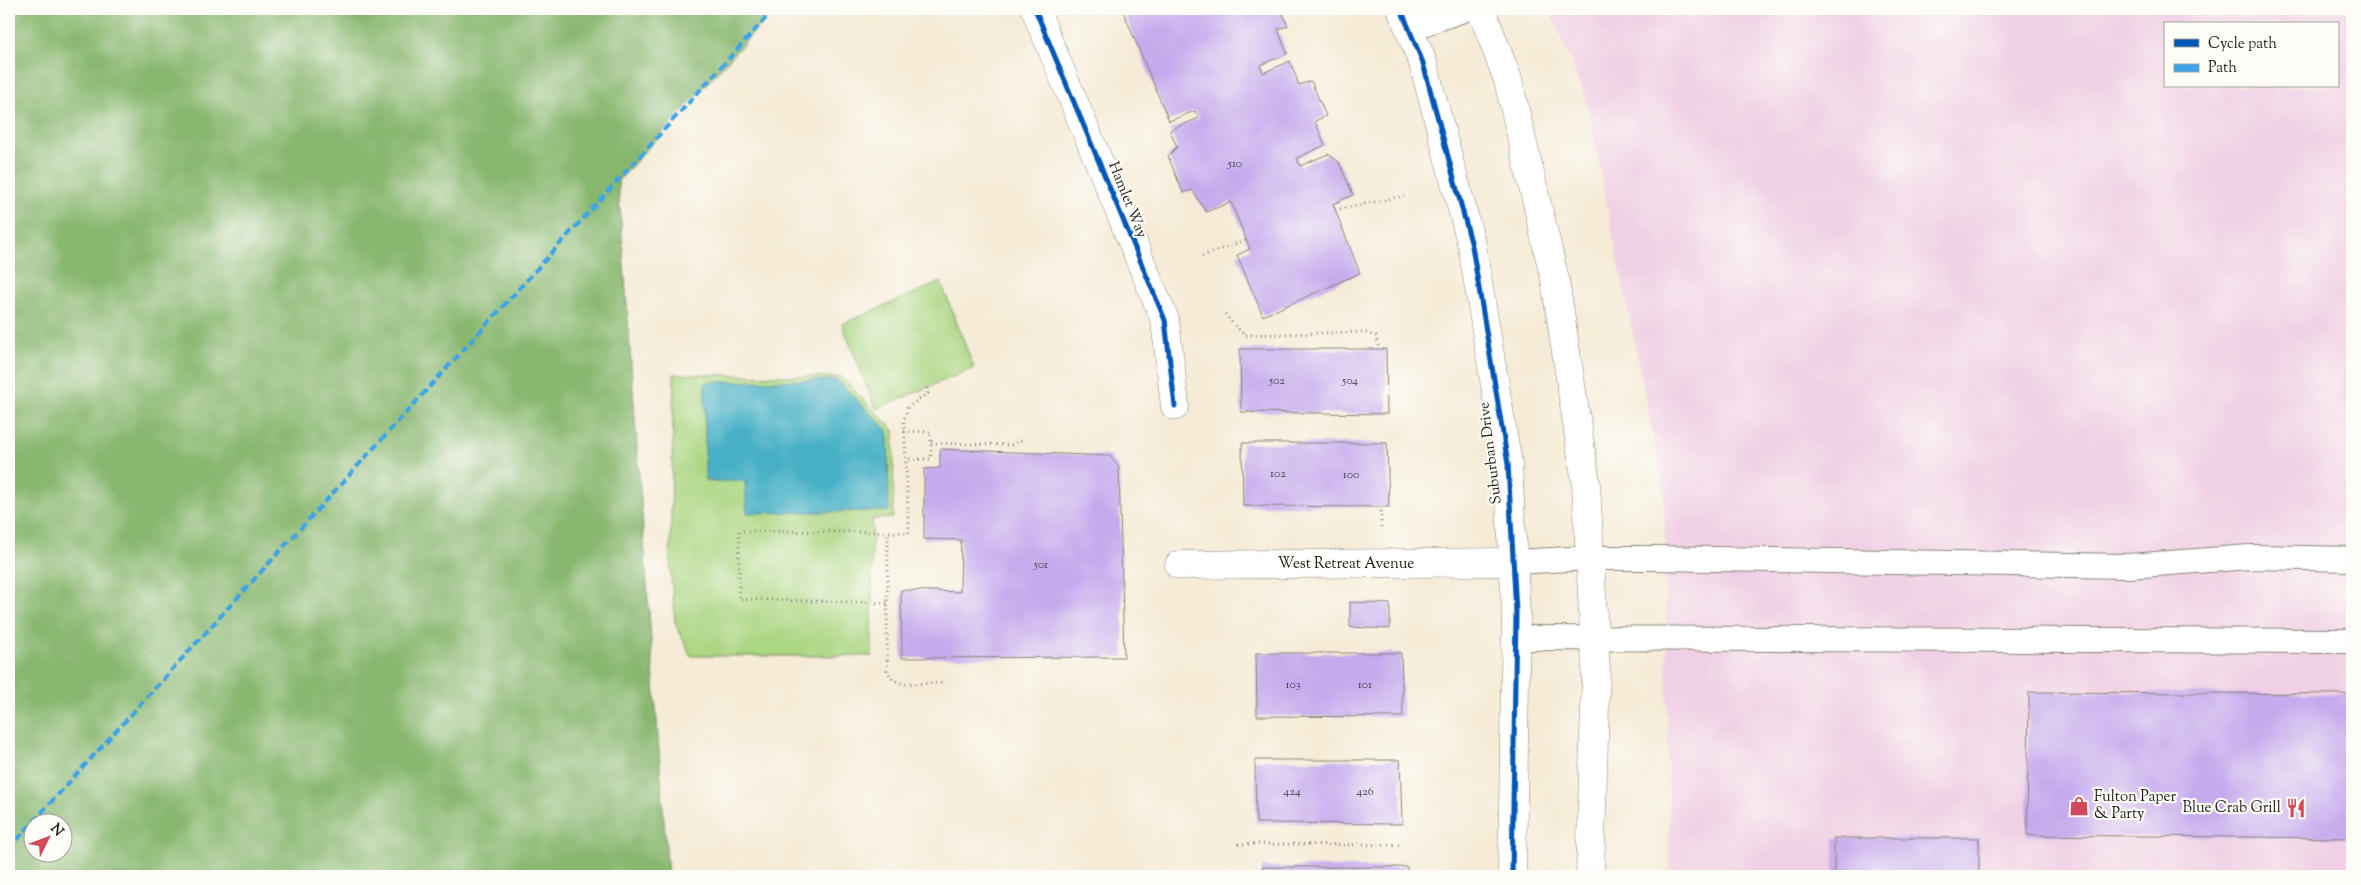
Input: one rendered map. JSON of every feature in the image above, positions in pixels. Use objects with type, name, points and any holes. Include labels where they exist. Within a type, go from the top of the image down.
[{"type":"street","name":"Hamlet Way","points":[[1035,9],[1164,320],[1176,406]]},
{"type":"street","points":[[1481,9],[1508,80],[1555,280],[1586,483],[1596,670],[1590,876]]},
{"type":"street","name":"Suburban Drive","points":[[1405,19],[1423,63],[1472,246],[1508,464],[1516,638],[1512,876]]},
{"type":"street","name":"West Retreat Avenue","points":[[1179,565],[1514,562]]},
{"type":"lane","points":[[1405,19],[1466,9]]},
{"type":"lane","points":[[1514,562],[1590,558],[2129,566],[2250,557],[2352,559]]},
{"type":"lane","points":[[1516,638],[2352,641]]},
{"type":"path","points":[[1335,210],[1404,196]]},
{"type":"path","points":[[1202,256],[1246,240]]},
{"type":"path","points":[[1226,314],[1245,335],[1362,332],[1376,336],[1379,349]]},
{"type":"path","points":[[887,603],[739,599],[739,531],[909,533],[904,420],[908,407],[928,393],[927,388]]},
{"type":"path","points":[[904,431],[931,432],[931,459],[905,459]]},
{"type":"path","points":[[931,444],[1011,445],[1022,440]]},
{"type":"path","points":[[1381,507],[1381,527]]},
{"type":"path","points":[[888,532],[887,671],[893,680],[904,684],[944,683]]},
{"type":"path","points":[[1238,844],[1399,845]]},
{"type":"shaded area","points":[[1549,9],[2352,9],[2352,876],[1670,876],[1664,492],[1586,99]]},
{"type":"green space","points":[[9,9],[775,9],[618,181],[668,876],[9,876]]},
{"type":"green space","points":[[941,282],[974,368],[876,409],[842,324]]},
{"type":"green space","points":[[674,374],[841,377],[894,430],[893,518],[872,519],[872,656],[691,656],[675,623],[670,561]]},
{"type":"water","points":[[837,380],[888,431],[889,511],[747,513],[745,481],[705,481],[705,382]]},
{"type":"building","points":[[1122,9],[1281,9],[1288,26],[1278,29],[1287,54],[1260,65],[1263,73],[1290,61],[1299,85],[1311,81],[1326,116],[1315,121],[1325,145],[1297,158],[1300,166],[1328,154],[1339,162],[1353,195],[1333,204],[1360,273],[1263,316],[1237,255],[1250,249],[1231,202],[1206,212],[1192,190],[1183,193],[1168,156],[1177,147],[1170,130],[1199,118],[1195,111],[1169,121]]},
{"type":"building","points":[[1240,349],[1386,349],[1387,414],[1241,412]]},
{"type":"building","points":[[1242,443],[1387,443],[1389,507],[1243,506]]},
{"type":"building","points":[[940,449],[1110,456],[1119,468],[1124,657],[902,658],[901,590],[960,592],[961,540],[924,539],[924,469],[940,468]]},
{"type":"building","points":[[1350,602],[1390,604],[1390,629],[1350,627]]},
{"type":"building","points":[[1256,653],[1401,653],[1403,717],[1257,716]]},
{"type":"building","points":[[2029,692],[2352,694],[2352,838],[2027,835]]},
{"type":"building","points":[[1255,760],[1400,760],[1402,824],[1256,823]]},
{"type":"building","points":[[1834,838],[1979,838],[1979,876],[1834,876]]},
{"type":"building","points":[[1262,867],[1407,867],[1408,876],[1262,876]]},
{"type":"marked path","points":[[42,812],[774,9]]},
{"type":"marked path","points":[[9,849],[22,834]]},
{"type":"cycle path","points":[[1035,9],[1165,320],[1175,406]]},
{"type":"cycle path","points":[[1401,9],[1423,63],[1472,246],[1508,464],[1516,613],[1512,876]]},
{"type":"place","name":"Fulton Paper & Party","points":[[2079,806]]},
{"type":"place","name":"Blue Crab Grill","points":[[2296,808]]}]
